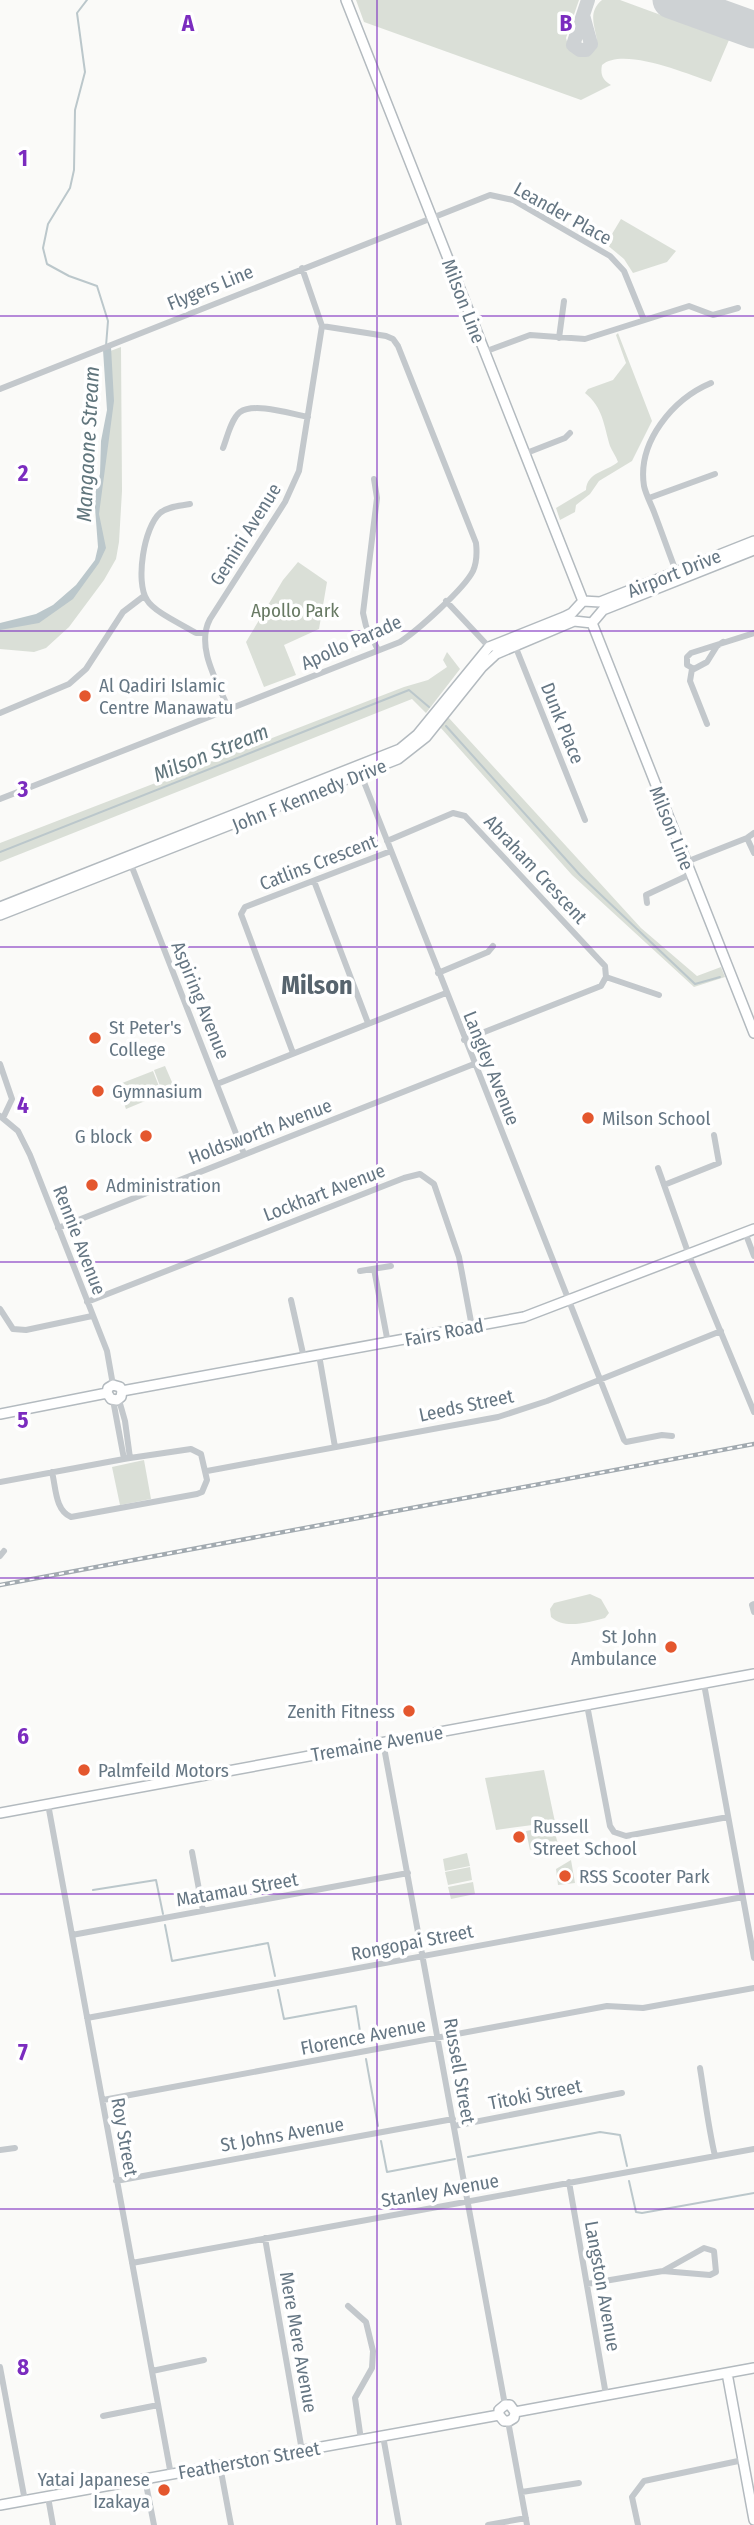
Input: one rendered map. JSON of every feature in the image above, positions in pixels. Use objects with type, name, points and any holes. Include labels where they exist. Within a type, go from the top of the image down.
[{"type":"main road","name":"Milson Line","points":[[346,0],[584,604],[597,606],[595,619],[686,862],[754,1033]]},
{"type":"main road","name":"Airport Drive","points":[[595,619],[603,610],[754,541]]},
{"type":"main road","name":"Airport Drive","points":[[584,604],[600,602],[754,550]]},
{"type":"main road","points":[[584,604],[577,617],[581,622],[595,619]]},
{"type":"main road","name":"John F Kennedy Drive","points":[[0,915],[359,771],[400,749],[417,735],[493,651],[564,617],[584,604]]},
{"type":"main road","name":"John F Kennedy Drive","points":[[513,641],[574,621],[581,622]]},
{"type":"main road","name":"John F Kennedy Drive","points":[[0,907],[129,861]]},
{"type":"main road","name":"Fairs Road","points":[[0,1414],[524,1317],[750,1231]]},
{"type":"main road","name":"Tremaine Avenue","points":[[0,1813],[754,1674]]},
{"type":"main road","points":[[515,2412],[754,2368]]},
{"type":"main road","points":[[727,2373],[754,2520]]},
{"type":"main road","points":[[505,2405],[515,2412],[514,2418],[508,2421],[501,2420],[499,2415],[499,2410],[505,2405]]},
{"type":"main road","name":"Featherston Street","points":[[0,2505],[499,2415]]},
{"type":"street","name":"Leander Place","points":[[432,217],[490,195],[513,200],[617,262],[629,282],[643,320]]},
{"type":"street","name":"Flygers Line","points":[[0,388],[432,217]]},
{"type":"street","points":[[302,268],[322,326]]},
{"type":"street","points":[[559,338],[564,301]]},
{"type":"street","points":[[484,352],[530,335],[585,339],[689,306],[713,315],[738,308]]},
{"type":"street","name":"Gemini Avenue","points":[[204,633],[210,619],[293,488],[299,471],[322,326]]},
{"type":"street","name":"Apollo Parade","points":[[0,799],[229,710],[413,634],[472,573],[476,563],[476,543],[398,346],[393,339],[386,336],[322,326]]},
{"type":"street","points":[[678,576],[645,488],[643,469],[661,423],[687,396],[711,383]]},
{"type":"street","points":[[223,448],[239,413],[248,409],[258,408],[307,417]]},
{"type":"street","points":[[524,454],[565,438],[570,433]]},
{"type":"street","points":[[649,498],[715,474]]},
{"type":"street","points":[[374,479],[377,498],[363,613],[366,626],[378,650]]},
{"type":"street","points":[[190,504],[169,508],[153,521],[140,575],[144,596],[150,604],[196,633],[204,633],[207,654],[229,710]]},
{"type":"street","points":[[0,713],[69,684],[79,677],[123,612],[144,596]]},
{"type":"street","points":[[446,601],[493,651]]},
{"type":"street","points":[[723,642],[699,669],[692,669],[686,664],[689,654],[723,642],[754,633]]},
{"type":"street","name":"Dunk Place","points":[[513,641],[585,820]]},
{"type":"street","points":[[692,669],[690,681],[707,724]]},
{"type":"street","name":"Langley Avenue","points":[[359,771],[626,1442],[662,1435],[672,1436]]},
{"type":"street","name":"Abraham Crescent","points":[[387,841],[453,813],[465,816],[606,966],[606,977]]},
{"type":"street","points":[[686,862],[754,833]]},
{"type":"street","points":[[747,838],[754,853]]},
{"type":"street","name":"Catlins Crescent","points":[[293,1053],[242,914],[245,907],[391,851]]},
{"type":"street","name":"Aspiring Avenue","points":[[129,861],[244,1154]]},
{"type":"street","points":[[648,903],[646,895],[691,874]]},
{"type":"street","points":[[314,881],[368,1023]]},
{"type":"street","points":[[438,973],[488,952],[493,946]]},
{"type":"street","points":[[464,1040],[601,986],[606,977],[659,995]]},
{"type":"street","points":[[217,1084],[446,993]]},
{"type":"street","name":"Holdsworth Avenue","points":[[58,1228],[474,1064]]},
{"type":"street","points":[[0,1065],[12,1098],[2,1117]]},
{"type":"street","name":"Rennie Avenue","points":[[2,1117],[23,1139],[107,1351],[127,1458]]},
{"type":"street","points":[[664,1185],[719,1163],[714,1135]]},
{"type":"street","points":[[658,1168],[689,1254],[754,1412]]},
{"type":"street","name":"Lockhart Avenue","points":[[87,1302],[420,1174],[434,1184],[459,1257],[472,1327]]},
{"type":"street","points":[[750,1231],[754,1256]]},
{"type":"street","points":[[360,1271],[391,1266]]},
{"type":"street","points":[[374,1269],[388,1343]]},
{"type":"street","points":[[290,1300],[304,1358]]},
{"type":"street","points":[[0,1309],[13,1329],[26,1330],[92,1316]]},
{"type":"street","name":"Leeds Street","points":[[207,1471],[498,1417],[547,1401],[721,1331]]},
{"type":"street","points":[[319,1355],[335,1447]]},
{"type":"street","points":[[0,1482],[52,1472],[127,1458],[191,1448],[201,1454],[207,1471],[204,1488],[197,1494],[71,1517],[63,1513],[59,1506],[52,1472]]},
{"type":"street","points":[[754,1604],[754,1612]]},
{"type":"street","points":[[704,1684],[754,1958]]},
{"type":"street","points":[[587,1705],[610,1826],[614,1832],[626,1836],[728,1817]]},
{"type":"street","name":"Russell Street","points":[[383,1742],[505,2405]]},
{"type":"street","name":"Roy Street","points":[[48,1804],[171,2475]]},
{"type":"street","points":[[192,1852],[202,1911]]},
{"type":"street","name":"Matamau Street","points":[[72,1935],[408,1873]]},
{"type":"street","name":"Rongopai Street","points":[[87,2018],[743,1897]]},
{"type":"street","name":"Florence Avenue","points":[[103,2100],[607,2006],[643,2008],[754,1988]]},
{"type":"street","points":[[700,2068],[706,2118],[715,2156]]},
{"type":"street","name":"Titoki Street","points":[[453,2122],[622,2093]]},
{"type":"street","name":"St Johns Avenue","points":[[116,2181],[453,2122]]},
{"type":"street","points":[[0,2150],[15,2148]]},
{"type":"street","name":"Stanley Avenue","points":[[132,2263],[754,2149]]},
{"type":"street","name":"Langston Avenue","points":[[569,2182],[606,2395]]},
{"type":"street","name":"Mere Mere Avenue","points":[[265,2238],[302,2451]]},
{"type":"street","points":[[587,2284],[663,2272],[710,2275],[716,2272],[717,2266],[714,2251],[704,2248],[663,2272]]},
{"type":"street","points":[[348,2306],[366,2322],[373,2351],[372,2368],[355,2398],[361,2440]]},
{"type":"street","points":[[152,2371],[204,2360]]},
{"type":"street","points":[[0,2367],[24,2501]]},
{"type":"street","points":[[103,2416],[158,2404]]},
{"type":"street","points":[[488,2525],[527,2521],[508,2421]]},
{"type":"street","points":[[383,2436],[400,2525]]},
{"type":"street","points":[[638,2525],[632,2497],[644,2481],[743,2460]]},
{"type":"street","points":[[220,2466],[231,2525]]},
{"type":"street","points":[[145,2479],[154,2525]]},
{"type":"street","points":[[522,2492],[579,2483]]},
{"type":"street","points":[[48,2497],[53,2525]]},
{"type":"green space","points":[[356,0],[579,0],[566,38],[569,48],[581,55],[596,47],[593,16],[595,8],[602,0],[620,0],[729,40],[711,82],[655,63],[612,60],[602,65],[601,69],[603,77],[611,85],[581,100],[364,22]]},
{"type":"green space","points":[[621,219],[676,251],[667,262],[633,273],[624,259],[606,244]]},
{"type":"green space","points":[[618,333],[652,421],[632,461],[599,481],[590,494],[576,505],[575,512],[560,520],[556,508],[586,490],[593,476],[618,462],[596,404],[585,393],[588,389],[613,380],[626,363],[616,335]]},
{"type":"green space","points":[[121,347],[122,491],[116,559],[69,627],[46,648],[34,652],[0,649],[0,627],[39,621],[68,601],[99,558],[100,533],[95,497],[106,442],[108,393],[105,353]]},
{"type":"green space","name":"Apollo Park","points":[[298,562],[327,582],[319,629],[284,645],[296,675],[264,687],[246,642],[283,580]]},
{"type":"green space","points":[[447,652],[460,669],[426,713],[412,699],[0,862],[0,843],[428,680],[447,667],[443,660]]},
{"type":"green space","points":[[448,717],[641,928],[697,976],[721,967],[725,977],[694,987],[572,875],[440,727]]},
{"type":"green space","points":[[165,1066],[175,1089],[163,1094],[154,1070]]},
{"type":"green space","points":[[153,1071],[162,1094],[126,1109],[117,1085]]},
{"type":"green space","points":[[144,1460],[151,1499],[120,1505],[112,1467]]},
{"type":"green space","points":[[590,1594],[601,1599],[609,1613],[605,1618],[570,1624],[551,1617],[550,1609],[554,1603]]},
{"type":"green space","points":[[544,1770],[555,1822],[496,1830],[485,1778]]},
{"type":"green space","points":[[553,1826],[558,1844],[530,1850],[526,1831]]},
{"type":"green space","points":[[467,1853],[470,1866],[445,1871],[443,1859]]},
{"type":"green space","name":"RSS Scooter Park","points":[[571,1860],[575,1883],[558,1885],[556,1869]]},
{"type":"green space","points":[[470,1867],[472,1880],[448,1885],[445,1872]]},
{"type":"green space","points":[[473,1882],[475,1894],[451,1899],[448,1887]]},
{"type":"shaded area","points":[[111,347],[114,401],[99,514],[106,548],[99,563],[73,599],[39,623],[0,630],[0,623],[36,614],[53,605],[76,585],[95,560],[98,547],[94,495],[100,474],[101,441],[107,410],[103,350]]},
{"type":"waterway","name":"Mangaone Stream","points":[[87,0],[77,13],[85,72],[75,110],[74,170],[70,188],[48,224],[43,248],[47,264],[69,276],[97,286],[108,321],[106,346]]},
{"type":"waterway","name":"Milson Stream","points":[[0,852],[409,690],[429,707]]},
{"type":"waterway","name":"Milson Stream","points":[[446,726],[580,875],[695,984],[720,977]]},
{"type":"waterway","points":[[93,1890],[156,1880],[163,1914]]},
{"type":"waterway","points":[[165,1925],[172,1961],[268,1943],[275,1976]]},
{"type":"waterway","points":[[278,1990],[284,2019],[356,2006],[362,2044]]},
{"type":"waterway","points":[[366,2059],[378,2126]]},
{"type":"waterway","points":[[468,2157],[600,2132],[620,2135],[627,2166]]},
{"type":"waterway","points":[[381,2141],[387,2172],[455,2159]]},
{"type":"waterway","points":[[629,2181],[636,2212],[642,2213],[754,2193]]},
{"type":"taxiway","points":[[583,15],[591,44],[586,50],[580,50],[573,45],[588,0]]},
{"type":"runway","points":[[671,0],[754,30]]},
{"type":"railway","points":[[0,1585],[754,1444]]},
{"type":"place","name":"Al Qadiri Islamic Centre Manawatu","points":[[85,696]]},
{"type":"place","name":"St Peter's College","points":[[95,1038]]},
{"type":"place","name":"Gymnasium","points":[[98,1091]]},
{"type":"place","name":"Milson School","points":[[588,1118]]},
{"type":"place","name":"G block","points":[[146,1136]]},
{"type":"place","name":"Administration","points":[[92,1185]]},
{"type":"place","name":"St John Ambulance","points":[[671,1647]]},
{"type":"place","name":"Zenith Fitness","points":[[409,1711]]},
{"type":"place","name":"Palmfeild Motors","points":[[84,1770]]},
{"type":"place","name":"Russell Street School","points":[[519,1837]]},
{"type":"place","name":"RSS Scooter Park","points":[[565,1876]]},
{"type":"place","name":"Yatai Japanese Izakaya","points":[[164,2490]]},
{"type":"district","name":"Milson","points":[[317,985]]}]
